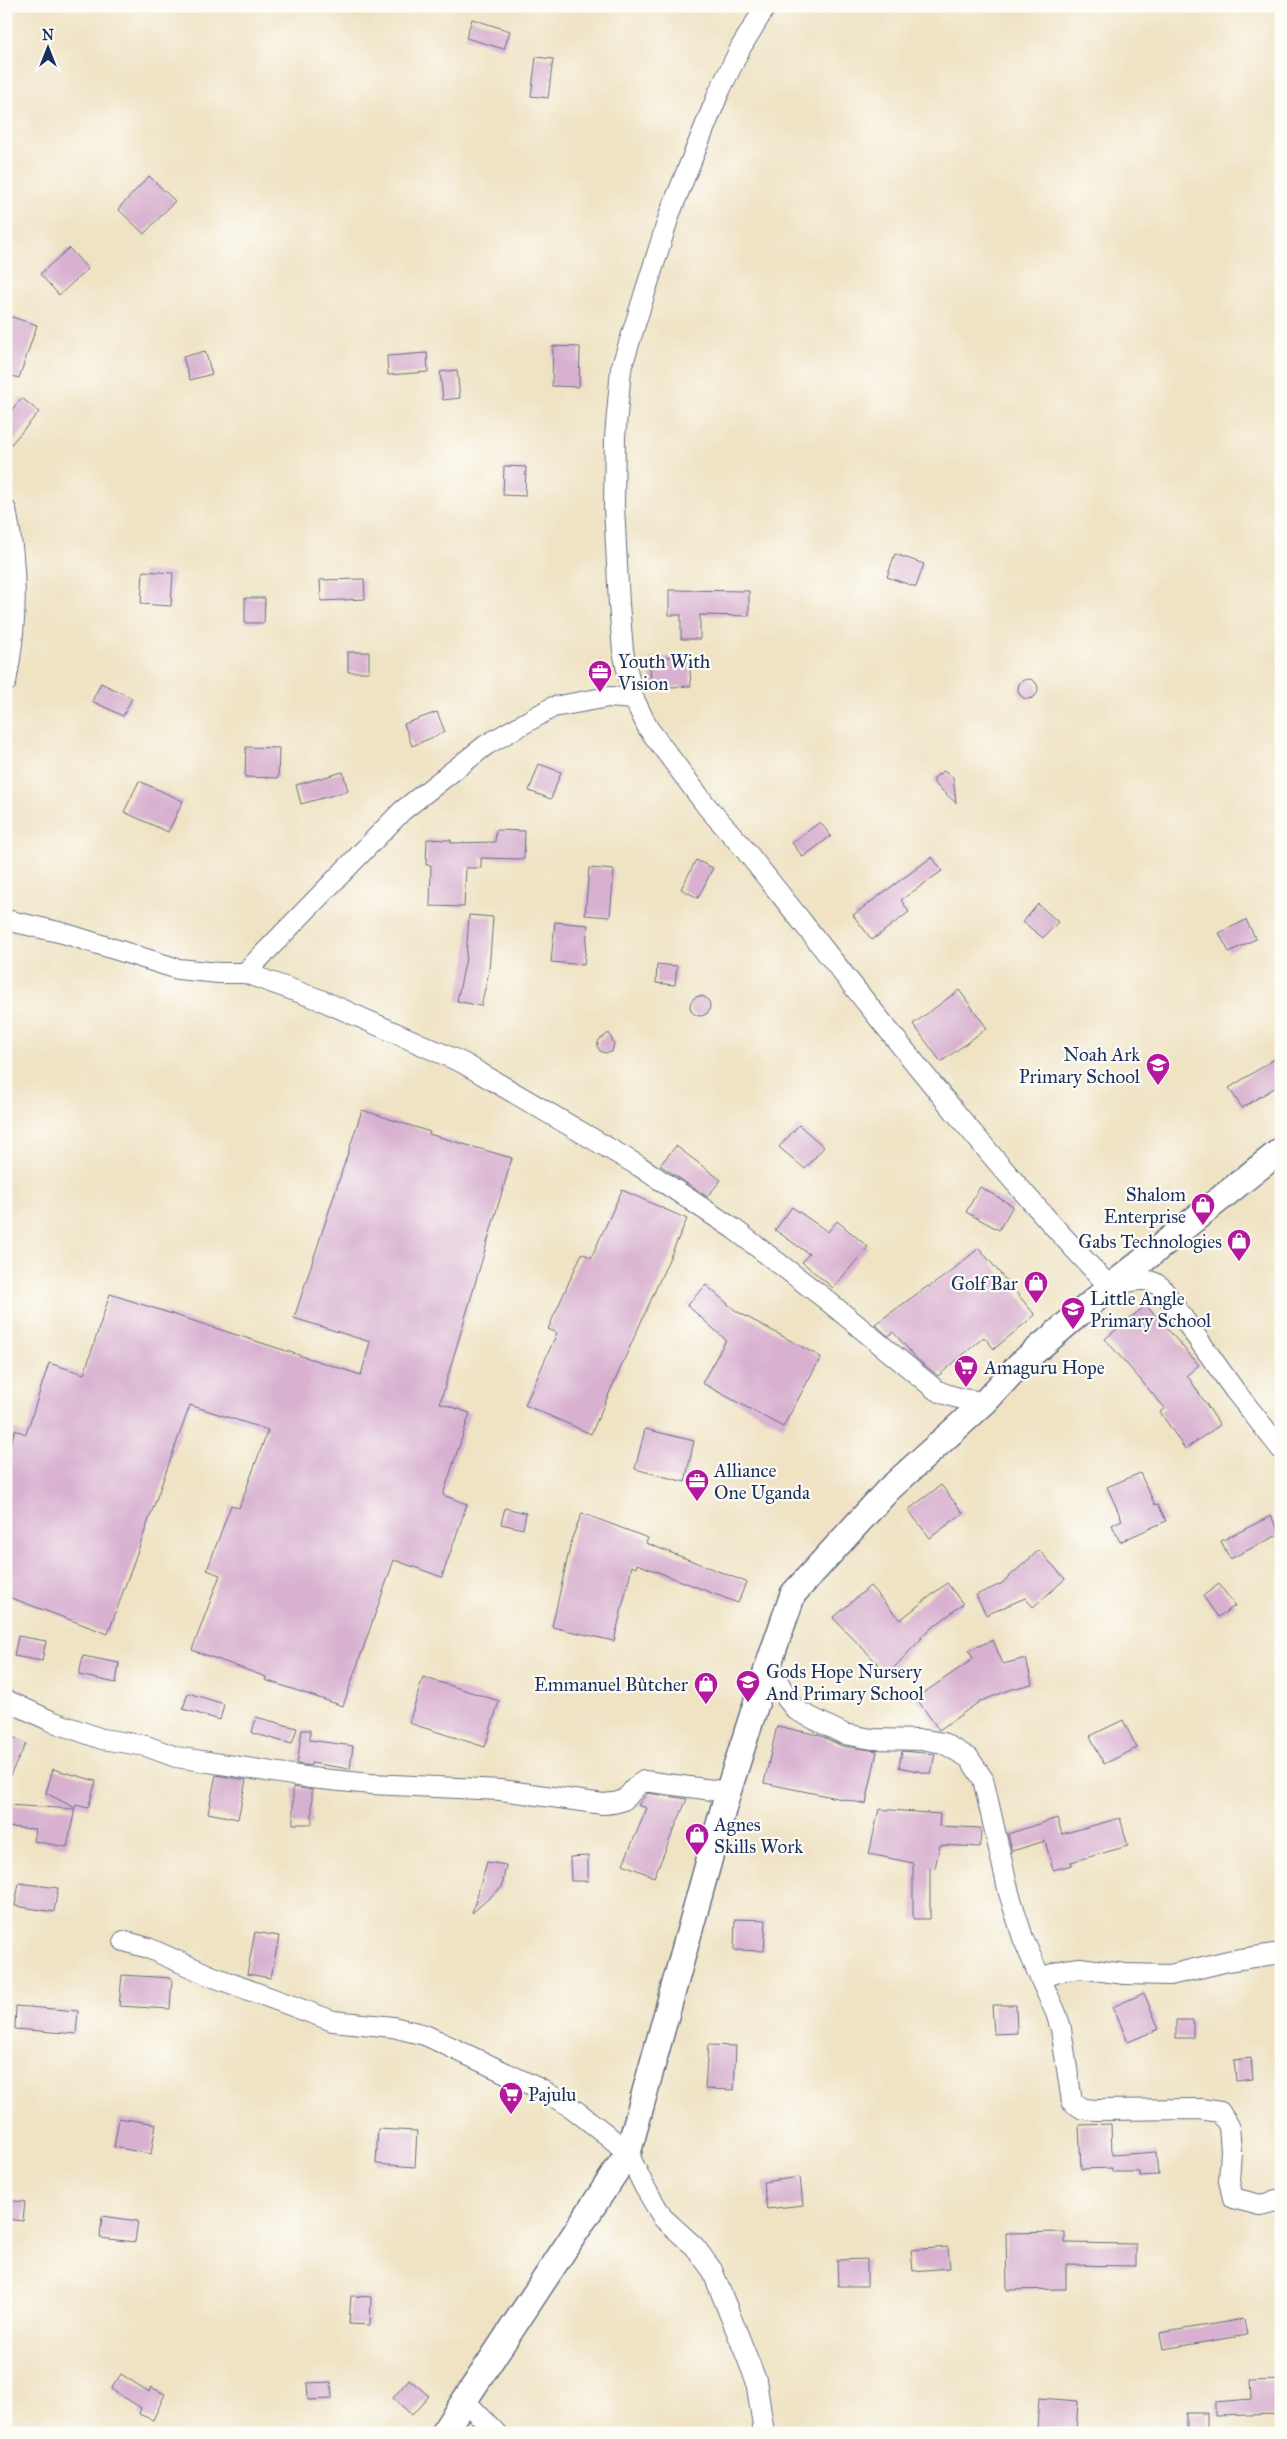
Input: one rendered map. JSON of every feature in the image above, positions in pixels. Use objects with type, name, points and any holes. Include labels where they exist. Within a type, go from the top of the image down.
[{"type":"street","points":[[766,6],[741,47],[719,92],[670,212],[621,369],[616,411],[614,506],[621,637],[634,699],[648,728],[708,808],[793,910],[931,1084],[1016,1185],[1110,1287]]},
{"type":"street","points":[[6,510],[15,569],[11,643],[6,682]]},
{"type":"street","points":[[245,973],[402,811],[486,744],[553,706],[602,698],[634,699]]},
{"type":"street","points":[[6,920],[63,933],[178,968],[219,973],[245,973],[321,1000],[462,1063],[639,1166],[713,1214],[831,1304],[936,1390],[965,1401],[984,1402]]},
{"type":"street","points":[[443,2433],[628,2153],[728,1792],[769,1663],[796,1589],[888,1490],[984,1402],[1019,1365],[1110,1287],[1281,1150]]},
{"type":"street","points":[[1110,1287],[1142,1279],[1153,1281],[1161,1287],[1240,1398],[1281,1449]]},
{"type":"street","points":[[769,1663],[787,1699],[796,1710],[844,1734],[872,1739],[926,1740],[943,1743],[969,1758],[983,1779],[1009,1893],[1023,1938],[1056,2012],[1061,2030],[1072,2102],[1082,2109],[1096,2110],[1200,2109],[1220,2112],[1229,2126],[1231,2151],[1229,2180],[1233,2198],[1260,2205],[1281,2200]]},
{"type":"street","points":[[6,1700],[51,1722],[102,1740],[146,1746],[176,1757],[311,1778],[371,1784],[501,1790],[603,1804],[617,1803],[627,1799],[644,1781],[728,1792]]},
{"type":"street","points":[[124,1941],[148,1948],[211,1976],[333,2021],[393,2027],[425,2035],[540,2089],[571,2107],[628,2153],[663,2218],[695,2246],[712,2270],[756,2380],[764,2433]]},
{"type":"street","points":[[1040,1978],[1065,1970],[1080,1968],[1124,1974],[1170,1975],[1228,1961],[1281,1952]]},
{"type":"street","points":[[465,2401],[496,2433]]},
{"type":"building","points":[[472,19],[510,31],[504,49],[466,38]]},
{"type":"building","points":[[536,57],[553,59],[548,98],[531,96]]},
{"type":"building","points":[[149,176],[175,201],[144,234],[118,209]]},
{"type":"building","points":[[69,248],[88,269],[59,295],[40,274]]},
{"type":"building","points":[[6,315],[37,325],[19,378],[6,374]]},
{"type":"building","points":[[553,346],[580,347],[579,387],[552,386]]},
{"type":"building","points":[[205,351],[212,374],[190,380],[183,357]]},
{"type":"building","points":[[427,353],[428,372],[388,375],[387,356]]},
{"type":"building","points":[[457,370],[460,398],[443,400],[440,372]]},
{"type":"building","points":[[22,398],[39,412],[6,450],[6,416]]},
{"type":"building","points":[[504,466],[526,467],[525,496],[503,495]]},
{"type":"building","points":[[895,554],[924,564],[916,587],[887,577]]},
{"type":"building","points":[[143,571],[173,573],[171,606],[141,604]]},
{"type":"building","points":[[364,579],[365,599],[321,601],[320,580]]},
{"type":"building","points":[[669,590],[749,591],[749,616],[700,615],[700,639],[681,639],[681,615],[669,615]]},
{"type":"building","points":[[245,598],[265,598],[264,623],[245,623]]},
{"type":"building","points":[[348,652],[369,652],[369,672],[348,672]]},
{"type":"building","points":[[689,656],[691,686],[651,688],[650,658]]},
{"type":"building","points":[[1028,679],[1035,682],[1038,689],[1035,696],[1028,699],[1021,696],[1018,689],[1021,682]]},
{"type":"building","points":[[101,683],[132,698],[123,716],[92,701]]},
{"type":"building","points":[[437,712],[445,732],[412,746],[404,724]]},
{"type":"building","points":[[246,747],[279,748],[278,778],[245,777]]},
{"type":"building","points":[[539,764],[561,772],[551,799],[529,791]]},
{"type":"building","points":[[943,771],[953,777],[956,803],[934,783],[934,778]]},
{"type":"building","points":[[343,772],[348,791],[301,804],[296,785]]},
{"type":"building","points":[[139,781],[183,801],[168,832],[124,812]]},
{"type":"building","points":[[820,822],[831,836],[803,857],[792,843]]},
{"type":"building","points":[[496,830],[525,831],[524,859],[481,858],[481,868],[466,868],[464,907],[430,906],[431,865],[426,865],[427,839],[451,840],[451,843],[495,842]]},
{"type":"building","points":[[932,857],[942,871],[901,900],[909,912],[872,940],[853,915]]},
{"type":"building","points":[[696,860],[713,868],[698,898],[681,889]]},
{"type":"building","points":[[589,868],[614,870],[610,917],[585,915]]},
{"type":"building","points":[[1038,904],[1058,922],[1043,938],[1023,922]]},
{"type":"building","points":[[469,915],[493,917],[489,971],[481,1006],[457,1001],[466,958]]},
{"type":"building","points":[[1246,920],[1256,939],[1229,952],[1219,933]]},
{"type":"building","points":[[555,922],[588,925],[584,965],[551,962]]},
{"type":"building","points":[[657,964],[677,966],[675,985],[656,983]]},
{"type":"building","points":[[959,990],[987,1028],[941,1062],[913,1024]]},
{"type":"building","points":[[700,996],[707,999],[710,1006],[707,1013],[700,1016],[693,1013],[690,1006],[693,999]]},
{"type":"building","points":[[609,1033],[614,1044],[612,1052],[605,1053],[600,1051],[597,1046],[599,1040]]},
{"type":"building","points":[[1281,1055],[1281,1084],[1242,1108],[1229,1088]]},
{"type":"building","points":[[362,1110],[430,1132],[429,1134],[512,1158],[440,1403],[470,1413],[443,1495],[467,1504],[442,1577],[394,1560],[343,1706],[265,1680],[266,1677],[192,1650],[220,1575],[207,1570],[231,1505],[239,1508],[268,1430],[190,1405],[108,1634],[6,1596],[6,1456],[15,1430],[26,1434],[49,1363],[84,1374],[110,1294],[361,1375],[370,1342],[294,1318]]},
{"type":"building","points":[[799,1125],[824,1147],[805,1169],[779,1147]]},
{"type":"building","points":[[676,1146],[721,1180],[707,1197],[660,1165]]},
{"type":"building","points":[[980,1187],[1013,1206],[999,1230],[966,1212]]},
{"type":"building","points":[[622,1190],[687,1219],[591,1434],[525,1405],[557,1333],[548,1329],[582,1253],[591,1258]]},
{"type":"building","points":[[792,1207],[828,1232],[837,1221],[868,1247],[833,1288],[802,1262],[809,1254],[775,1230]]},
{"type":"building","points":[[979,1248],[1035,1315],[994,1349],[984,1337],[938,1376],[916,1358],[893,1332],[888,1336],[875,1324],[949,1273]]},
{"type":"building","points":[[706,1285],[736,1311],[821,1357],[783,1427],[702,1383],[726,1340],[687,1305]]},
{"type":"building","points":[[1146,1305],[1199,1365],[1187,1375],[1220,1425],[1185,1449],[1160,1412],[1165,1408],[1105,1339]]},
{"type":"building","points":[[645,1429],[694,1441],[685,1482],[635,1469]]},
{"type":"building","points":[[1140,1473],[1155,1505],[1158,1504],[1166,1521],[1120,1542],[1112,1525],[1122,1520],[1107,1487]]},
{"type":"building","points":[[941,1485],[963,1513],[930,1538],[908,1510]]},
{"type":"building","points":[[505,1508],[526,1513],[523,1529],[501,1524]]},
{"type":"building","points":[[582,1513],[648,1538],[646,1543],[746,1582],[738,1603],[637,1564],[636,1568],[632,1566],[614,1641],[552,1627],[572,1538]]},
{"type":"building","points":[[1271,1516],[1280,1534],[1230,1559],[1221,1541]]},
{"type":"building","points":[[1039,1550],[1065,1579],[1033,1607],[1025,1598],[986,1615],[976,1595],[1001,1584]]},
{"type":"building","points":[[947,1583],[963,1604],[920,1637],[922,1638],[888,1674],[833,1618],[870,1586],[900,1620]]},
{"type":"building","points":[[1219,1584],[1235,1606],[1218,1617],[1203,1596]]},
{"type":"building","points":[[18,1636],[46,1641],[42,1661],[14,1656]]},
{"type":"building","points":[[993,1640],[1003,1664],[1026,1658],[1032,1684],[1012,1689],[979,1702],[939,1730],[916,1698],[973,1659],[969,1650]]},
{"type":"building","points":[[83,1656],[119,1663],[116,1683],[79,1675]]},
{"type":"building","points":[[423,1677],[499,1701],[485,1747],[409,1723]]},
{"type":"building","points":[[188,1693],[224,1704],[220,1720],[183,1709]]},
{"type":"building","points":[[256,1717],[297,1728],[292,1744],[252,1733]]},
{"type":"building","points":[[1123,1720],[1137,1748],[1104,1764],[1090,1736]]},
{"type":"building","points":[[777,1726],[819,1735],[842,1746],[877,1751],[866,1804],[764,1783]]},
{"type":"building","points":[[302,1730],[310,1730],[310,1740],[353,1746],[350,1769],[311,1763],[311,1766],[297,1764]]},
{"type":"building","points":[[6,1733],[26,1744],[6,1783]]},
{"type":"building","points":[[902,1751],[935,1754],[931,1774],[899,1767]]},
{"type":"building","points":[[53,1769],[96,1781],[88,1808],[76,1805],[75,1808],[46,1793]]},
{"type":"building","points":[[216,1775],[246,1780],[238,1819],[208,1813]]},
{"type":"building","points":[[293,1787],[312,1790],[312,1824],[293,1824]]},
{"type":"building","points":[[647,1793],[687,1799],[654,1877],[623,1864],[647,1808],[638,1805]]},
{"type":"building","points":[[6,1805],[75,1809],[67,1847],[33,1841],[35,1829],[6,1827]]},
{"type":"building","points":[[879,1809],[940,1814],[939,1826],[981,1828],[980,1847],[940,1845],[935,1868],[930,1867],[930,1919],[913,1919],[913,1863],[869,1854]]},
{"type":"building","points":[[1057,1818],[1062,1834],[1120,1818],[1128,1846],[1071,1862],[1072,1865],[1053,1870],[1045,1841],[1012,1851],[1008,1834]]},
{"type":"building","points":[[588,1856],[588,1881],[571,1881],[570,1857]]},
{"type":"building","points":[[487,1862],[506,1865],[502,1887],[472,1913]]},
{"type":"building","points":[[19,1883],[58,1888],[54,1912],[15,1906]]},
{"type":"building","points":[[735,1919],[766,1920],[764,1951],[734,1950]]},
{"type":"building","points":[[255,1932],[279,1936],[271,1978],[247,1974]]},
{"type":"building","points":[[122,1975],[172,1978],[170,2009],[119,2006]]},
{"type":"building","points":[[1144,1993],[1159,2029],[1128,2042],[1113,2007]]},
{"type":"building","points":[[992,2005],[1016,2005],[1017,2033],[994,2034]]},
{"type":"building","points":[[16,2006],[78,2011],[76,2034],[15,2029]]},
{"type":"building","points":[[1176,2020],[1193,2020],[1193,2038],[1176,2038]]},
{"type":"building","points":[[708,2045],[736,2046],[734,2090],[705,2089]]},
{"type":"building","points":[[1251,2058],[1253,2079],[1236,2081],[1234,2060]]},
{"type":"building","points":[[119,2118],[156,2124],[151,2154],[114,2147]]},
{"type":"building","points":[[1111,2124],[1112,2155],[1156,2152],[1158,2175],[1140,2176],[1140,2172],[1112,2172],[1112,2168],[1081,2169],[1079,2125]]},
{"type":"building","points":[[378,2129],[417,2131],[415,2167],[376,2164]]},
{"type":"building","points":[[800,2177],[803,2205],[767,2209],[763,2182]]},
{"type":"building","points":[[6,2200],[25,2202],[23,2221],[6,2219]]},
{"type":"building","points":[[102,2216],[138,2221],[135,2242],[100,2238]]},
{"type":"building","points":[[1065,2232],[1065,2243],[1136,2244],[1136,2266],[1066,2265],[1066,2289],[1007,2290],[1006,2233]]},
{"type":"building","points":[[948,2247],[950,2268],[913,2271],[911,2250]]},
{"type":"building","points":[[867,2259],[867,2286],[838,2286],[837,2260]]},
{"type":"building","points":[[351,2296],[371,2297],[370,2325],[349,2324]]},
{"type":"building","points":[[1244,2319],[1247,2335],[1163,2349],[1160,2333]]},
{"type":"building","points":[[121,2374],[149,2392],[151,2387],[165,2394],[153,2420],[139,2414],[141,2408],[111,2389]]},
{"type":"building","points":[[409,2379],[429,2396],[412,2415],[393,2398]]},
{"type":"building","points":[[1281,2380],[1281,2414],[1215,2416],[1215,2402],[1251,2399],[1250,2381]]},
{"type":"building","points":[[331,2382],[332,2399],[308,2400],[307,2383]]},
{"type":"building","points":[[1039,2398],[1078,2401],[1076,2432],[1037,2430]]},
{"type":"building","points":[[1186,2413],[1207,2413],[1207,2431],[1186,2431]]},
{"type":"place","name":"Youth With Vision","points":[[600,693]]},
{"type":"place","name":"Noah Ark Primary School","points":[[1158,1086]]},
{"type":"place","name":"Shalom Enterprise","points":[[1203,1226]]},
{"type":"place","name":"Gabs Technologies","points":[[1239,1262]]},
{"type":"place","name":"Golf Bar","points":[[1036,1304]]},
{"type":"place","name":"Little Angle Primary School","points":[[1073,1330]]},
{"type":"place","name":"Amaguru Hope","points":[[966,1388]]},
{"type":"place","name":"Alliance One Uganda","points":[[697,1502]]},
{"type":"place","name":"Gods Hope Nursery And Primary School","points":[[748,1703]]},
{"type":"place","name":"Emmanuel Bûtcher","points":[[706,1705]]},
{"type":"place","name":"Agnes Skills Work","points":[[697,1856]]},
{"type":"place","name":"Pajulu","points":[[511,2115]]}]
